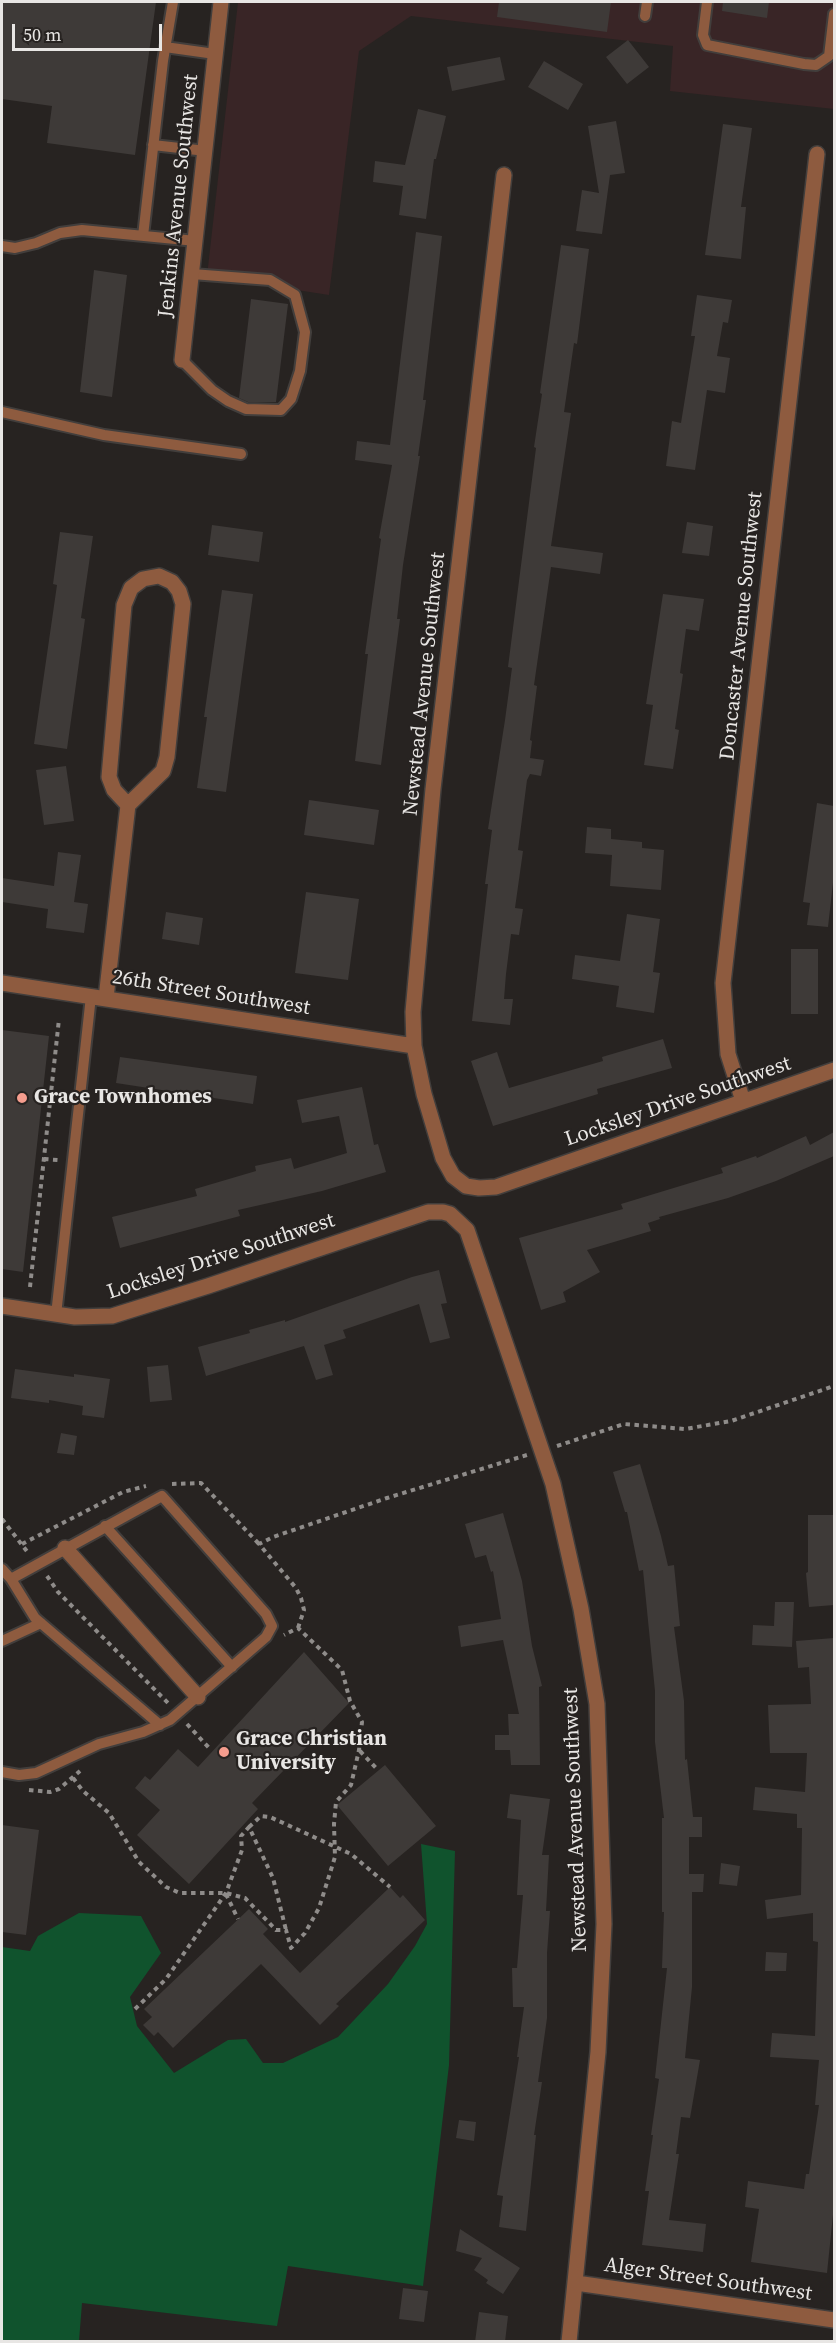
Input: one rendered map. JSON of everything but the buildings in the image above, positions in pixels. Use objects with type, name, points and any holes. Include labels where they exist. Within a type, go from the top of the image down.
[{"type":"street","name":"Jenkins Avenue Southwest","points":[[182,360],[206,151],[220,2]]},
{"type":"street","name":"Doncaster Avenue Southwest","points":[[742,1101],[728,1054],[723,982],[817,154]]},
{"type":"street","name":"Newstead Avenue Southwest","points":[[466,1186],[453,1176],[442,1158],[424,1094],[414,1046],[412,1021],[433,789],[504,175]]},
{"type":"street","points":[[99,997],[128,805],[163,771],[167,758],[183,604],[179,591],[172,582],[159,576],[143,579],[131,588],[124,604],[109,770],[114,790],[128,805]]},
{"type":"street","name":"26th Street Southwest","points":[[2,983],[414,1046]]},
{"type":"street","name":"Locksley Drive Southwest","points":[[466,1186],[496,1187],[834,1070]]},
{"type":"street","name":"Locksley Drive Southwest","points":[[2,1306],[56,1315],[94,1317],[129,1312],[420,1214],[435,1211],[450,1214]]},
{"type":"street","name":"Newstead Avenue Southwest","points":[[450,1214],[463,1224],[469,1237],[553,1484],[581,1609],[597,1704],[604,1924],[598,2052],[576,2283],[568,2342]]},
{"type":"street","points":[[65,1548],[198,1697]]},
{"type":"street","name":"Alger Street Southwest","points":[[576,2283],[834,2320]]},
{"type":"lane","points":[[143,236],[165,47],[173,2]]},
{"type":"lane","points":[[645,16],[647,2]]},
{"type":"lane","points":[[707,2],[703,35],[708,45],[804,64],[816,65],[829,56],[834,14]]},
{"type":"lane","points":[[165,47],[215,54]]},
{"type":"lane","points":[[153,145],[206,151]]},
{"type":"lane","points":[[2,246],[15,248],[36,243],[60,233],[82,230],[196,241]]},
{"type":"lane","points":[[182,360],[212,390],[228,401],[246,409],[281,410],[291,399],[300,371],[305,332],[295,295],[270,280],[192,274]]},
{"type":"lane","points":[[2,412],[104,435],[241,454]]},
{"type":"lane","points":[[56,1315],[99,997]]},
{"type":"lane","points":[[2,1772],[19,1775],[36,1773],[105,1742],[160,1725],[178,1714],[266,1637],[272,1626],[270,1620],[162,1496],[11,1578]]},
{"type":"lane","points":[[105,1526],[232,1667]]},
{"type":"lane","points":[[2,1569],[11,1578],[32,1614],[41,1623],[160,1725]]},
{"type":"lane","points":[[2,1641],[41,1623]]},
{"type":"path","points":[[30,1287],[59,1019]]},
{"type":"path","points":[[35,1160],[44,1161]]},
{"type":"path","points":[[280,1641],[284,1634],[298,1628],[304,1610],[296,1588],[259,1544],[273,1537],[387,1498],[624,1424],[685,1429],[730,1421],[834,1386]]},
{"type":"path","points":[[2,1519],[58,1592],[210,1749]]},
{"type":"path","points":[[249,1827],[273,1878],[291,1948],[305,1932],[319,1908],[335,1857],[336,1802],[351,1785],[359,1750],[362,1722],[350,1701],[342,1670],[298,1628]]},
{"type":"path","points":[[183,1729],[188,1725]]},
{"type":"path","points":[[359,1750],[378,1770]]},
{"type":"path","points":[[83,1768],[74,1778],[79,1786],[109,1813],[131,1851],[159,1881],[180,1893],[226,1893],[245,1898],[276,1930],[286,1930]]},
{"type":"path","points":[[135,2009],[166,1979],[226,1893],[242,1850],[241,1836],[261,1816],[268,1816],[336,1845],[360,1861],[390,1887]]},
{"type":"path","points":[[226,1893],[238,1919]]},
{"type":"shaded area","points":[[238,2],[834,2],[834,109],[670,91],[673,46],[411,16],[359,51],[329,295],[207,276]]},
{"type":"green space","points":[[421,1844],[455,1851],[449,2065],[423,2286],[288,2266],[277,2326],[82,2303],[79,2341],[2,2341],[2,1947],[30,1951],[38,1936],[79,1913],[141,1916],[161,1953],[130,1997],[137,2026],[174,2073],[228,2040],[246,2039],[263,2063],[283,2063],[338,2037],[388,1984],[415,1946],[427,1924]]},
{"type":"place","name":"Grace Townhomes","points":[[22,1098]]},
{"type":"place","name":"Grace Christian University","points":[[224,1752]]}]
